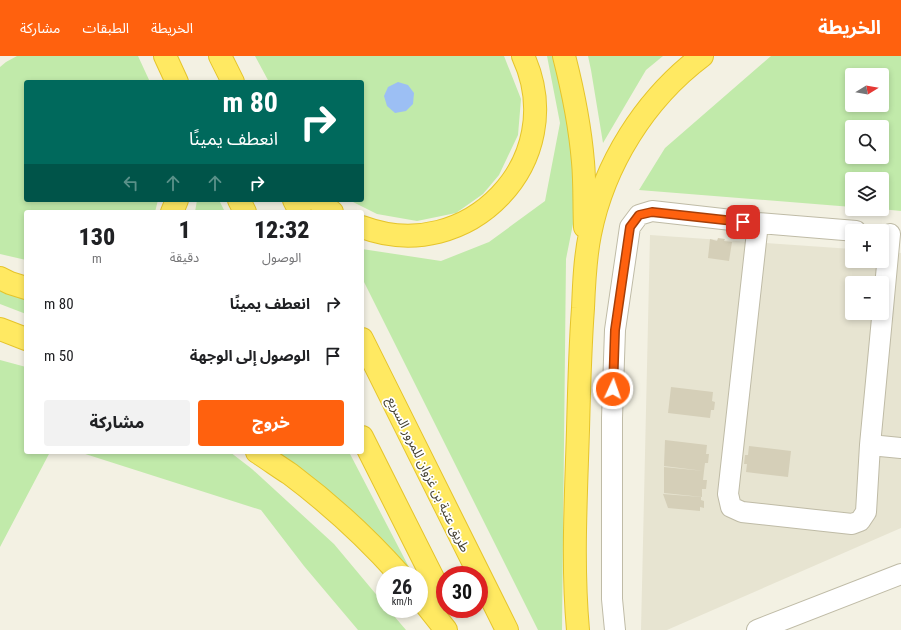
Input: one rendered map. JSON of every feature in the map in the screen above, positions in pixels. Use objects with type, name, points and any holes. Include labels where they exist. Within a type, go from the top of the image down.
[{"type":"highway","points":[[165,56],[176,80]]},
{"type":"highway","points":[[220,56],[232,80]]},
{"type":"highway","points":[[364,229],[392,235],[409,236],[443,231],[460,225],[480,214],[502,195],[511,184],[524,162],[530,147],[535,120],[533,83],[528,66],[523,56]]},
{"type":"highway","points":[[564,56],[570,76],[577,114],[583,163],[585,262],[580,360],[575,545],[578,630]]},
{"type":"highway","points":[[585,262],[597,206],[619,153],[650,105],[691,64],[702,56]]},
{"type":"highway","points":[[320,202],[330,210]]},
{"type":"highway","points":[[0,278],[24,287]]},
{"type":"highway","points":[[0,329],[24,338]]},
{"type":"highway","name":"طريق عتبة بن غزوان للمرور السريع","points":[[364,343],[507,630]]},
{"type":"highway","points":[[364,441],[436,584]]},
{"type":"highway","points":[[260,454],[290,475],[339,514],[384,556],[392,566]]},
{"type":"highway","points":[[428,607],[446,630]]},
{"type":"highway","points":[[453,618],[459,630]]},
{"type":"street","points":[[615,630],[612,599],[612,418],[615,330],[630,227],[639,215],[652,212],[845,230]]},
{"type":"street","points":[[758,223],[728,494],[731,507],[742,512],[852,524],[860,521],[866,512],[870,445],[891,234]]},
{"type":"street","points":[[870,445],[901,448]]},
{"type":"street","points":[[757,630],[901,574]]},
{"type":"shaded area","points":[[650,235],[845,249],[845,268],[889,268],[889,252],[901,253],[901,528],[667,630],[641,630]]},
{"type":"green space","points":[[17,56],[138,56],[149,80],[24,80],[24,202],[158,202],[156,210],[24,210],[24,260],[0,254],[0,67]]},
{"type":"green space","points":[[255,56],[504,56],[521,99],[518,135],[499,175],[483,194],[456,213],[417,221],[377,214],[353,202],[364,202],[364,80],[268,80]]},
{"type":"green space","points":[[547,56],[564,56],[583,174],[566,259],[562,630],[538,630],[364,282],[364,249],[441,261],[489,242],[545,201],[560,123]]},
{"type":"green space","points":[[588,56],[663,56],[646,70],[603,143],[591,70]]},
{"type":"green space","points":[[771,56],[901,56],[901,211],[889,210],[889,172],[845,172],[845,206],[639,190],[665,148]]},
{"type":"green space","points":[[197,202],[220,202],[224,210],[195,210]]},
{"type":"green space","points":[[0,288],[24,294],[24,313],[0,304]]},
{"type":"green space","points":[[0,360],[24,366],[24,454],[49,454],[0,547]]},
{"type":"green space","points":[[85,454],[233,454],[252,469],[334,544],[376,594],[376,618],[396,618],[406,630],[358,630],[304,566],[261,510]]},
{"type":"green space","points":[[268,454],[350,454],[408,566],[398,566]]},
{"type":"water","points":[[398,82],[408,85],[414,93],[413,104],[406,111],[395,113],[387,106],[384,96],[388,87]]},
{"type":"building","points":[[718,238],[725,239],[724,241],[732,242],[729,261],[708,258],[710,239],[717,241]]},
{"type":"building","points":[[671,387],[713,392],[712,401],[715,402],[714,410],[711,410],[710,418],[668,413]]},
{"type":"building","points":[[665,440],[707,445],[706,454],[709,454],[708,463],[705,463],[704,471],[664,466]]},
{"type":"building","points":[[749,446],[791,451],[788,477],[746,472],[747,464],[744,464],[745,455],[748,455]]},
{"type":"building","points":[[664,467],[704,471],[703,480],[707,480],[706,489],[702,489],[702,497],[664,493]]},
{"type":"building","points":[[663,494],[701,497],[701,500],[704,501],[704,508],[700,507],[700,511],[668,508]]},
{"type":"route","points":[[613,389],[615,330],[630,227],[639,215],[652,212],[743,222]]}]
